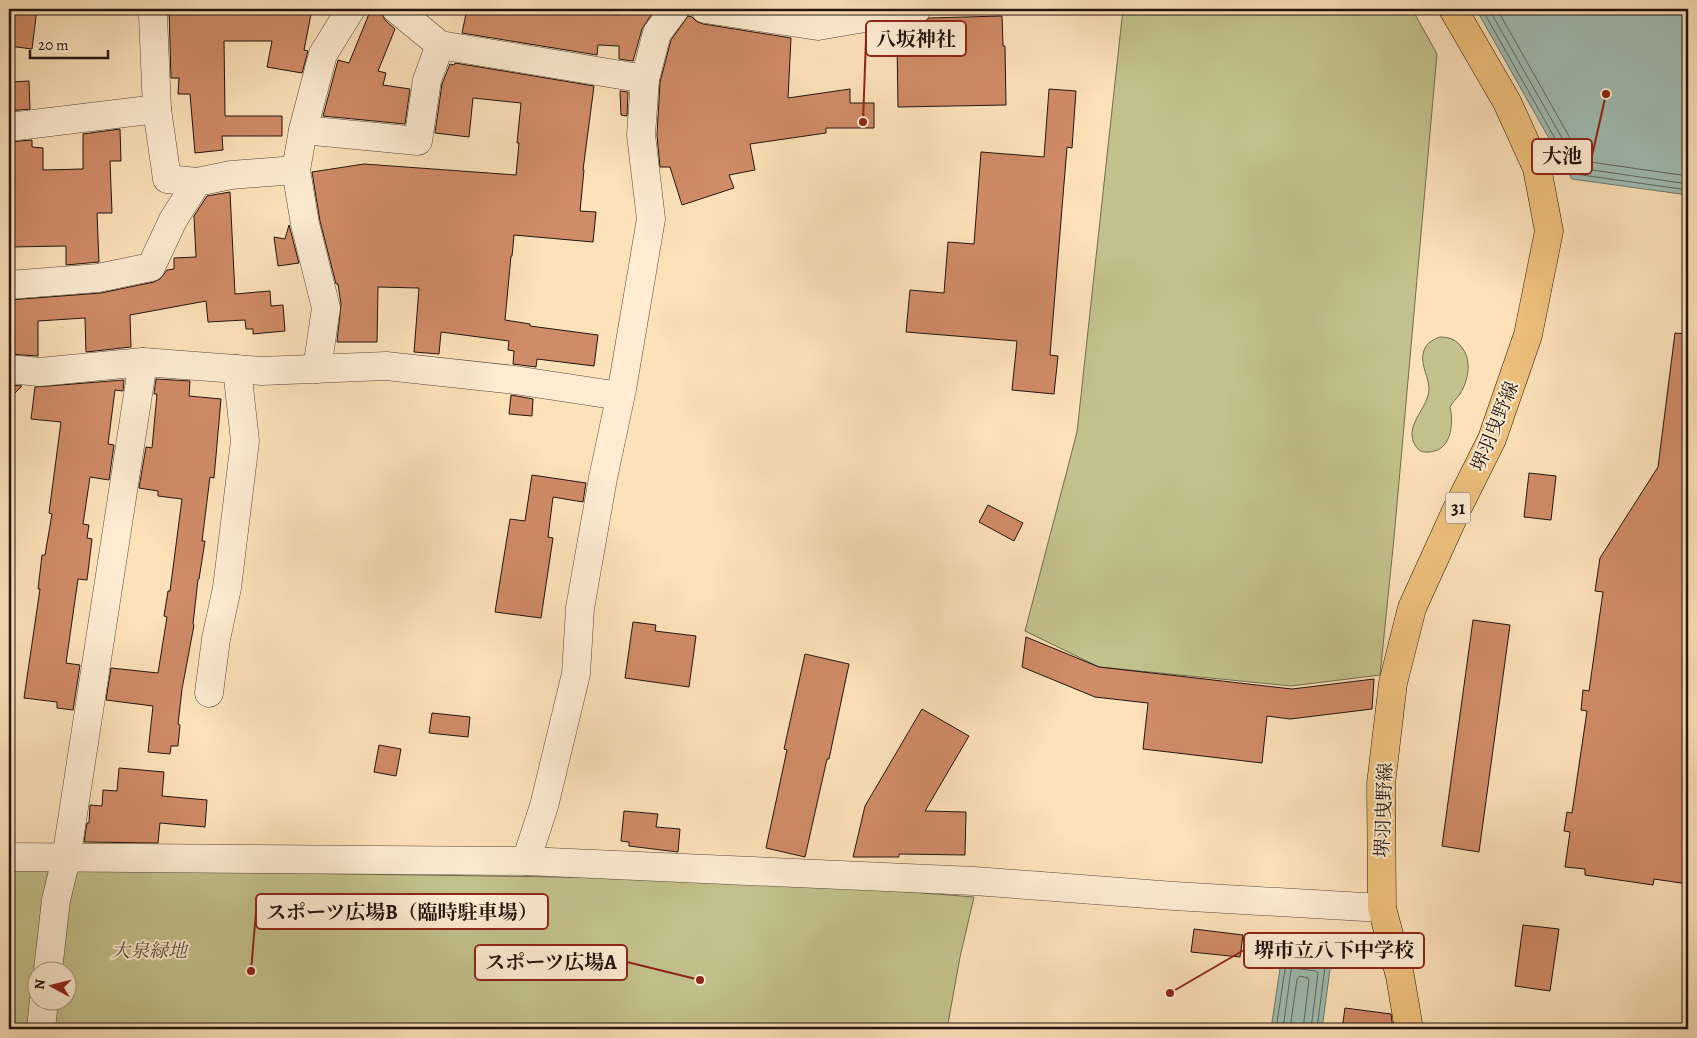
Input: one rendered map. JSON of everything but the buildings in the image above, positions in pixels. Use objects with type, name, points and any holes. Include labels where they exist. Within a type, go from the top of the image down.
[{"type":"main road","name":"堺羽曳野線","points":[[1409,1029],[1400,976],[1382,908],[1381,784],[1394,683],[1412,608],[1492,439],[1528,335],[1549,231],[1538,168],[1507,102],[1453,9]]},
{"type":"street","points":[[154,9],[156,109],[167,179],[197,182],[231,175],[296,170]]},
{"type":"street","points":[[317,369],[326,308],[305,224],[296,170],[303,130],[323,54],[351,9]]},
{"type":"street","points":[[396,9],[440,45],[645,80]]},
{"type":"street","points":[[526,861],[544,806],[576,674],[580,608],[602,478],[620,396],[651,219],[641,135],[645,80],[657,33],[675,9]]},
{"type":"street","points":[[705,9],[818,26],[828,16],[918,9]]},
{"type":"street","points":[[303,130],[418,140],[427,80],[440,45]]},
{"type":"street","points":[[9,128],[156,109]]},
{"type":"street","points":[[9,285],[98,278],[151,267],[173,220],[197,182]]},
{"type":"street","points":[[9,369],[40,372],[143,362],[262,371],[386,366],[515,380],[620,396]]},
{"type":"street","points":[[49,960],[56,900],[66,859],[143,362]]},
{"type":"street","points":[[205,682],[228,588],[227,533],[245,441],[237,369]]},
{"type":"street","points":[[9,857],[66,859],[526,861],[974,881],[1174,896],[1382,908]]},
{"type":"street","points":[[41,1029],[43,1010]]},
{"type":"green space","points":[[1123,9],[1412,9],[1437,54],[1380,675],[1291,686],[1099,667],[1025,631],[1077,432]]},
{"type":"green space","points":[[1440,337],[1453,340],[1461,346],[1466,354],[1468,372],[1463,389],[1450,407],[1452,421],[1446,442],[1436,451],[1424,452],[1415,445],[1412,436],[1415,422],[1428,396],[1429,389],[1423,364],[1423,353],[1427,344]]},
{"type":"green space","name":"大泉緑地","points":[[9,869],[759,880],[974,897],[960,957],[947,1029],[9,1029]]},
{"type":"water","points":[[1476,9],[1688,9],[1688,195],[1572,179]]},
{"type":"water","points":[[1282,955],[1331,962],[1322,1029],[1271,1029]]},
{"type":"place","name":"大池","points":[[1606,94]]},
{"type":"place","name":"八坂神社","points":[[863,122]]},
{"type":"place","name":"スポーツ広場B（臨時駐車場）","points":[[251,971]]},
{"type":"place","name":"スポーツ広場A","points":[[700,980]]},
{"type":"place","name":"堺市立八下中学校","points":[[1170,993]]}]
